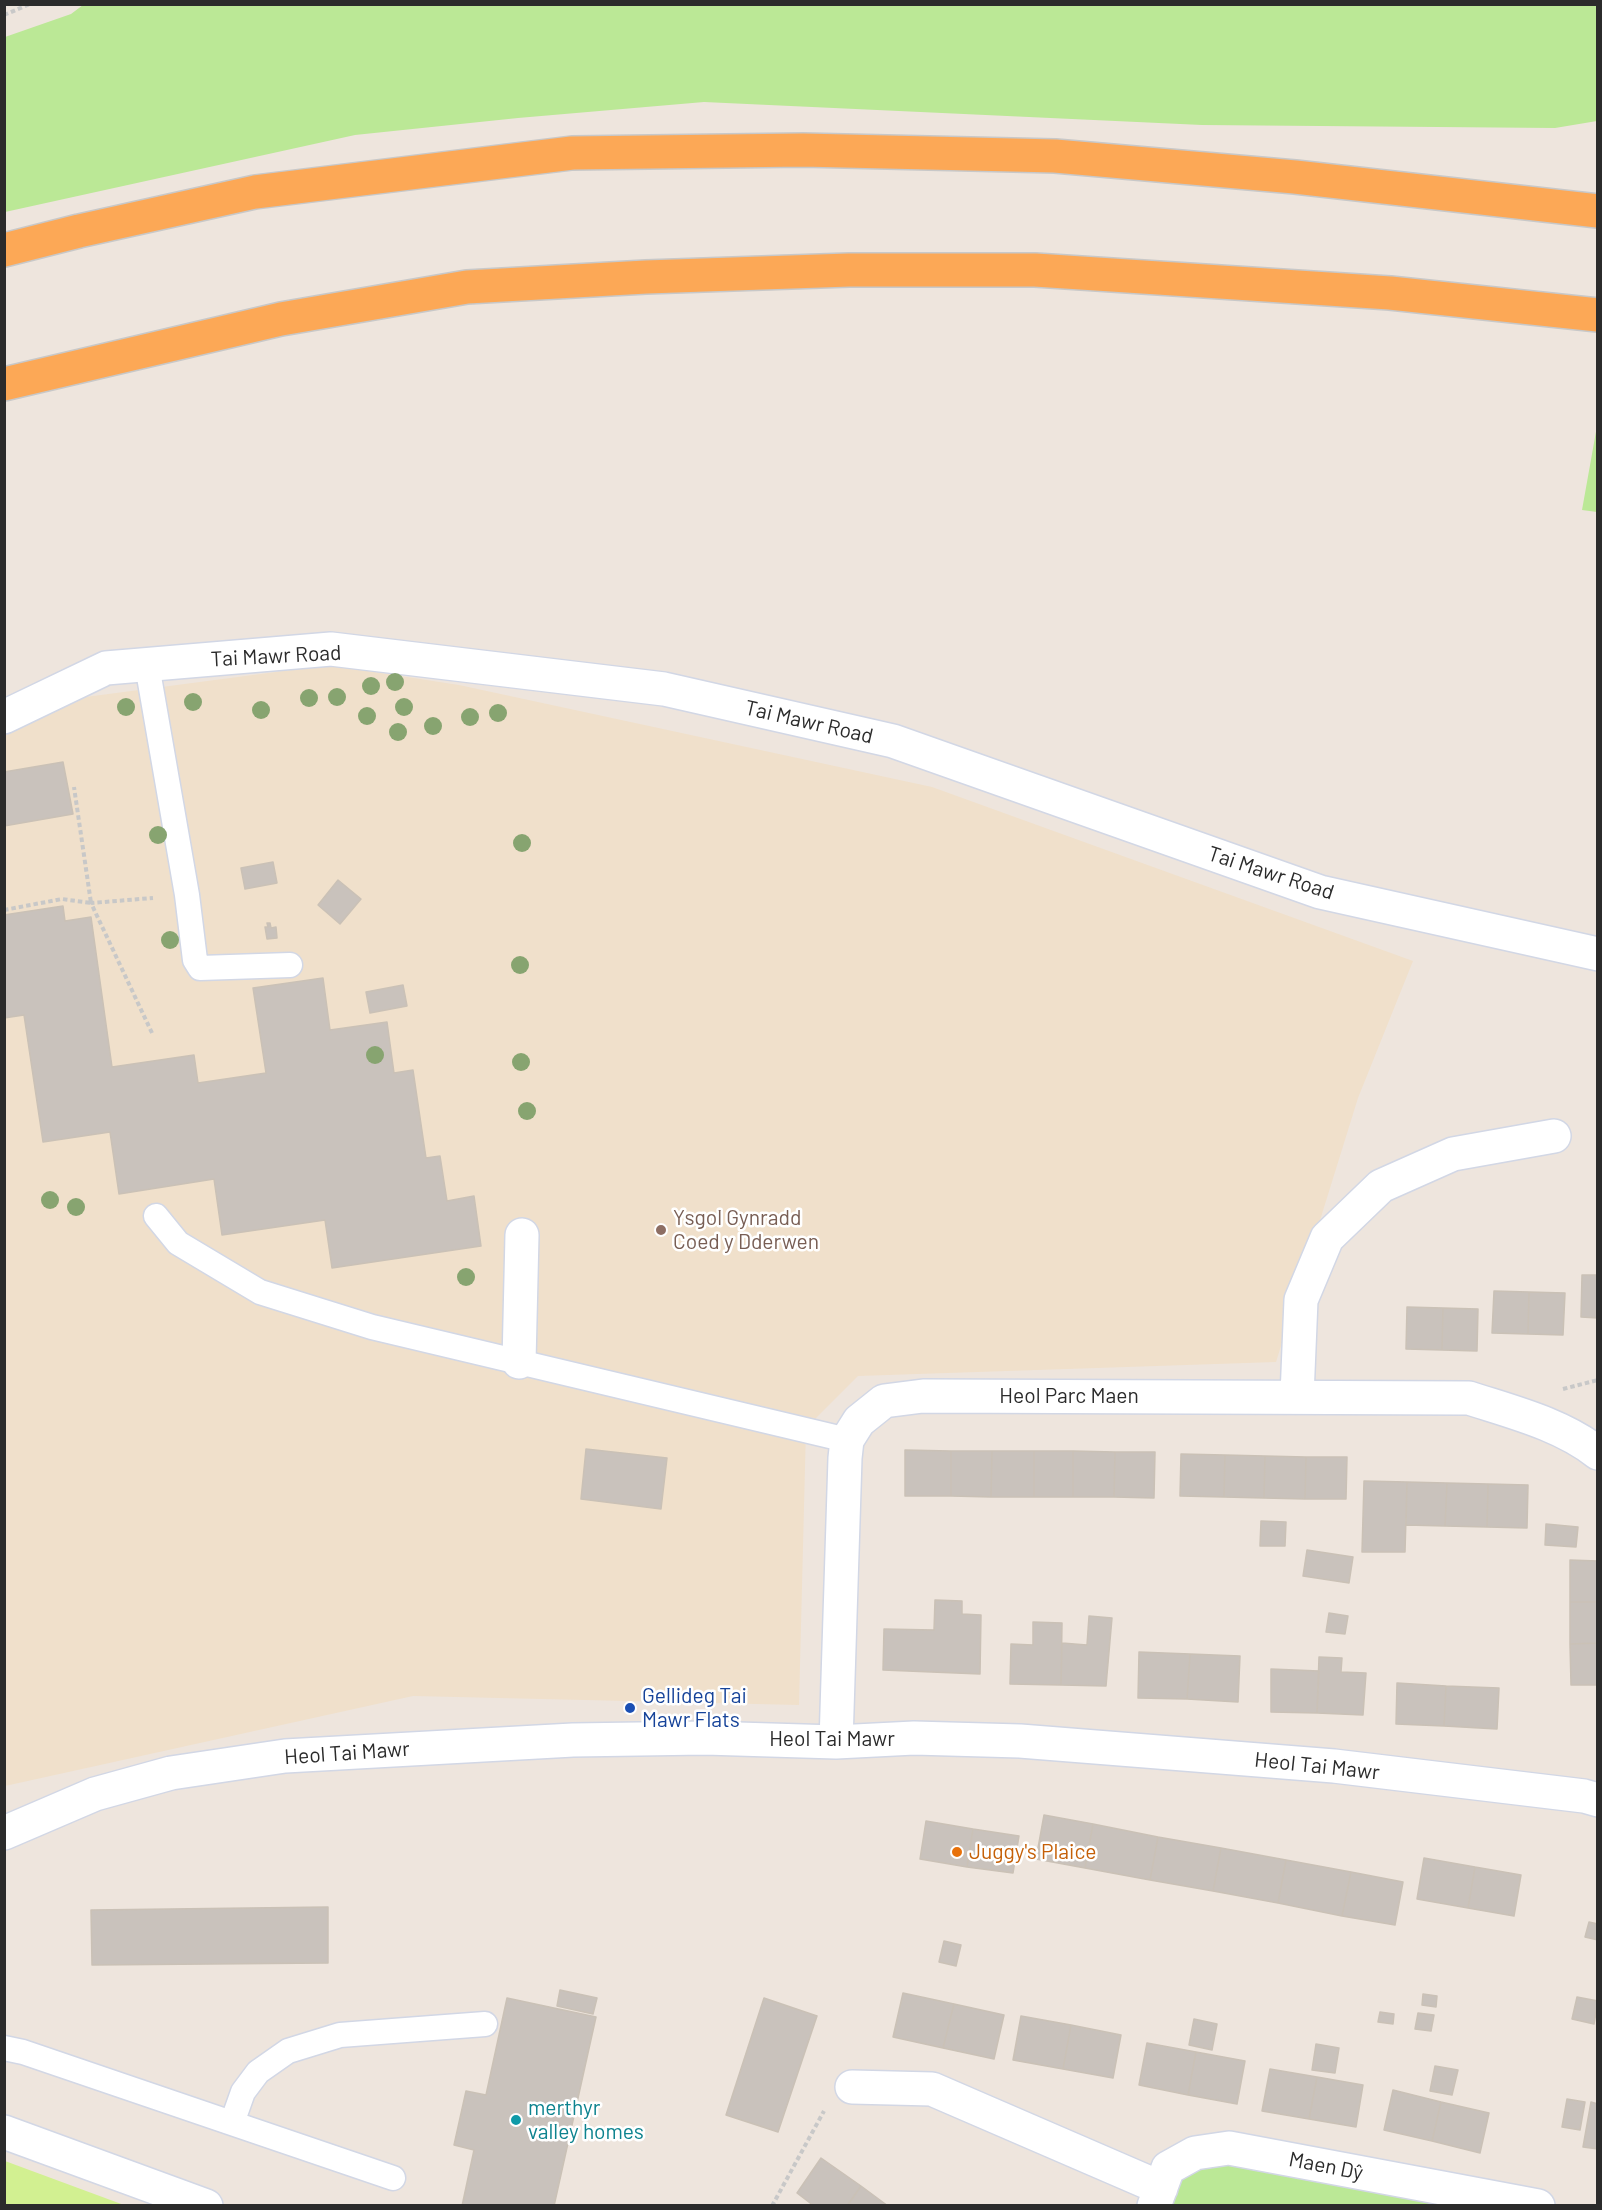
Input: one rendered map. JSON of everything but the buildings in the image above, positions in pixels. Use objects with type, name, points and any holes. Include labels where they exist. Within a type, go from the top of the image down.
[{"type":"highway","points":[[4,250],[255,192],[572,153],[803,150],[1055,156],[1295,177],[1598,211]]},
{"type":"highway","points":[[4,384],[280,319],[467,287],[646,277],[849,270],[1035,270],[1390,293],[1598,315]]},
{"type":"street","name":"Tai Mawr Road","points":[[4,717],[106,668],[331,649],[664,689],[893,741],[1320,892],[1598,954]]},
{"type":"street","points":[[1297,1396],[1301,1300],[1327,1238],[1381,1186],[1401,1177],[1453,1154],[1554,1136]]},
{"type":"street","points":[[519,1362],[522,1235]]},
{"type":"street","name":"Heol Parc Maen","points":[[847,1440],[859,1421],[884,1401],[923,1396],[1469,1398],[1533,1418],[1598,1453]]},
{"type":"street","points":[[836,1742],[844,1458],[847,1440]]},
{"type":"street","name":"Heol Tai Mawr","points":[[4,1833],[94,1794],[171,1773],[285,1756],[573,1740],[705,1738],[836,1742],[914,1738],[1020,1741],[1334,1766],[1584,1796],[1598,1800]]},
{"type":"street","name":"Maen Dŷ","points":[[852,2087],[932,2089],[1157,2197],[1168,2168],[1195,2153],[1229,2148],[1517,2204]]},
{"type":"street","points":[[4,2132],[206,2205]]},
{"type":"lane","points":[[147,665],[187,895],[195,960],[200,968],[290,965]]},
{"type":"lane","points":[[156,1216],[178,1243],[261,1292],[372,1327],[847,1440]]},
{"type":"lane","points":[[232,2123],[243,2092],[258,2072],[288,2051],[339,2035],[484,2024]]},
{"type":"lane","points":[[4,2048],[23,2052],[393,2178]]},
{"type":"path","points":[[4,15],[30,4]]},
{"type":"path","points":[[75,787],[91,903],[152,1033]]},
{"type":"path","points":[[4,910],[62,899],[91,903],[187,895]]},
{"type":"path","points":[[772,2205],[833,2097],[840,2089],[852,2087]]},
{"type":"shaded area","name":"Ysgol Gynradd Coed y Dderwen","points":[[329,665],[459,685],[932,787],[1413,961],[1358,1098],[1276,1362],[858,1376],[806,1428],[799,1705],[413,1696],[5,1786],[5,733],[78,698]]},
{"type":"green space","points":[[83,5],[1597,5],[1597,121],[1555,128],[1202,125],[704,102],[355,135],[5,212],[5,37],[71,14]]},
{"type":"green space","points":[[1597,426],[1597,512],[1582,510]]},
{"type":"green space","points":[[5,2161],[124,2205],[5,2205]]},
{"type":"green space","points":[[1237,2162],[1437,2205],[1163,2206],[1174,2174]]},
{"type":"place","name":"Ysgol Gynradd Coed y Dderwen","points":[[661,1230]]},
{"type":"place","name":"Gellideg Tai Mawr Flats","points":[[630,1708]]},
{"type":"place","name":"Juggy's Plaice","points":[[957,1852]]},
{"type":"place","name":"merthyr valley homes","points":[[516,2120]]}]
